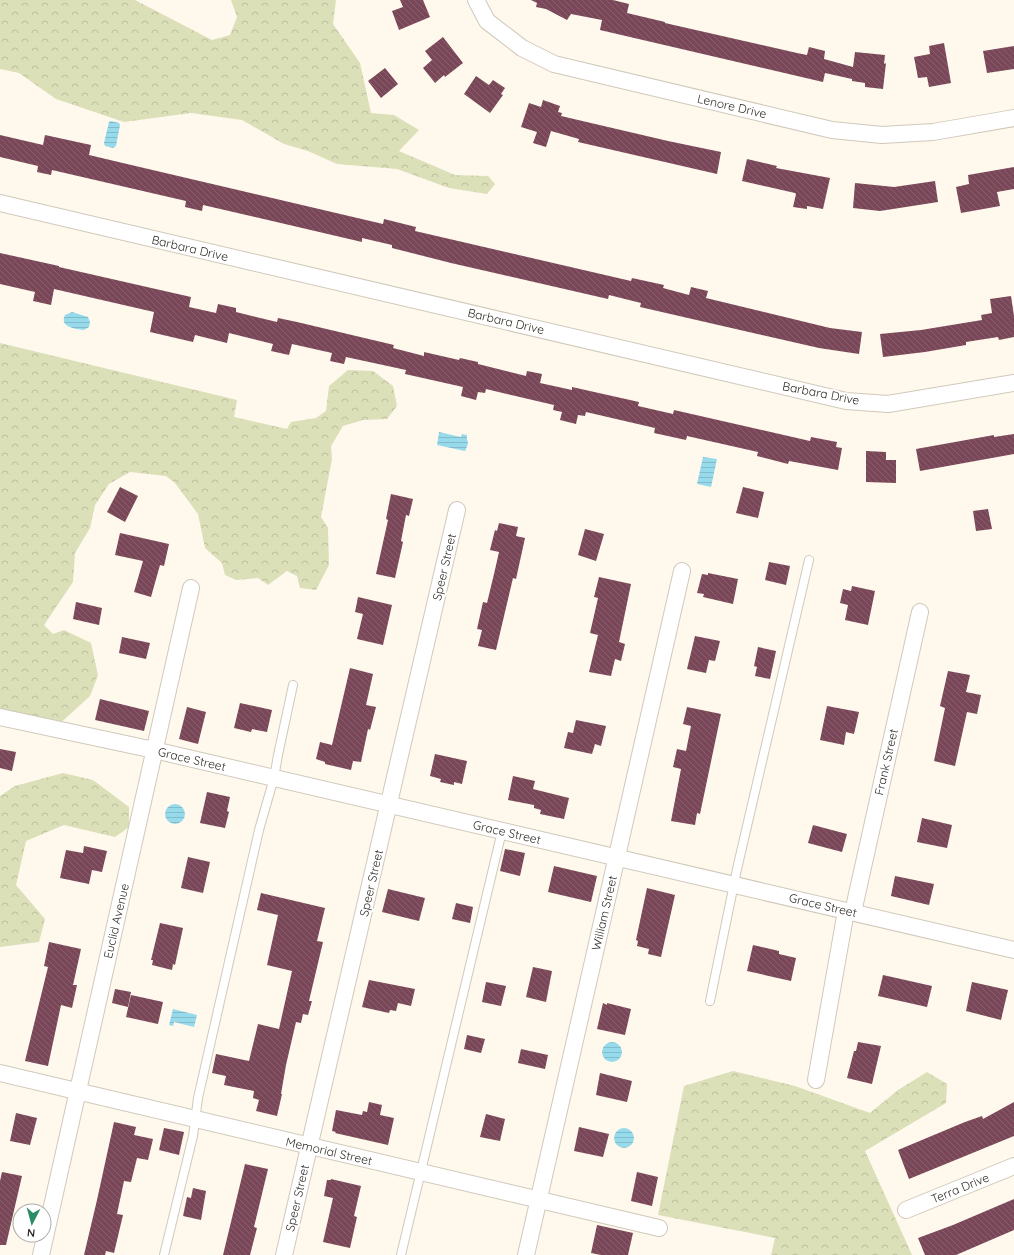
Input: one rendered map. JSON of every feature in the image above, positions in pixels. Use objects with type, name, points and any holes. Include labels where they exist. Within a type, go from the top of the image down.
[{"type":"street","name":"Lenore Drive","points":[[476,0],[487,21],[522,48],[554,64],[832,130],[882,136],[932,132],[1014,118]]},
{"type":"street","name":"Barbara Drive","points":[[0,204],[846,401],[888,404],[1014,383]]},
{"type":"street","name":"Speer Street","points":[[284,1255],[457,510]]},
{"type":"street","name":"William Street","points":[[526,1255],[682,571]]},
{"type":"street","name":"Euclid Avenue","points":[[41,1255],[191,588]]},
{"type":"street","name":"Frank Street","points":[[816,1080],[849,912],[920,612]]},
{"type":"street","name":"Grace Street","points":[[0,717],[154,750],[1014,950]]},
{"type":"street","name":"Memorial Street","points":[[0,1073],[659,1228]]},
{"type":"street","name":"Terra Drive","points":[[906,1210],[1014,1166]]},
{"type":"lane","points":[[710,1001],[734,885],[809,560]]},
{"type":"lane","points":[[164,1255],[193,1136],[198,1098],[259,830],[274,778],[293,685]]},
{"type":"lane","points":[[401,1255],[502,831]]},
{"type":"green space","points":[[0,0],[135,0],[212,40],[230,35],[237,17],[231,0],[336,0],[333,24],[360,63],[371,113],[394,115],[419,130],[399,151],[455,175],[488,176],[495,184],[487,194],[449,188],[397,169],[337,164],[308,151],[284,144],[242,120],[191,113],[124,122],[56,99],[19,73],[0,69]]},
{"type":"green space","points":[[0,343],[237,400],[234,417],[287,429],[291,422],[316,418],[326,411],[329,386],[348,370],[373,371],[393,386],[397,406],[387,419],[363,420],[343,426],[331,446],[332,459],[321,517],[328,528],[329,565],[316,590],[300,588],[297,576],[287,571],[268,585],[258,578],[236,580],[225,575],[222,563],[205,548],[198,514],[175,483],[166,476],[130,472],[109,484],[95,505],[90,528],[75,553],[73,582],[44,625],[53,634],[64,630],[91,643],[98,675],[90,696],[55,728],[0,716]]},
{"type":"green space","points":[[63,773],[93,780],[129,807],[129,827],[115,837],[64,825],[26,841],[16,885],[45,919],[39,942],[0,947],[0,796],[15,786]]},
{"type":"green space","points":[[733,1071],[795,1086],[870,1113],[898,1090],[927,1072],[947,1084],[946,1103],[865,1151],[912,1255],[771,1255],[775,1238],[658,1215],[684,1086]]},
{"type":"water","points":[[109,122],[119,123],[120,125],[116,146],[113,148],[105,146],[104,143]]},
{"type":"water","points":[[72,312],[88,317],[90,322],[89,327],[84,330],[72,328],[66,325],[64,322],[65,315]]},
{"type":"water","points":[[439,432],[461,437],[462,434],[467,435],[468,443],[465,451],[437,445]]},
{"type":"water","points":[[703,457],[717,459],[711,487],[697,484]]},
{"type":"water","points":[[175,804],[182,807],[185,814],[182,821],[175,824],[168,821],[165,814],[168,807]]},
{"type":"water","points":[[173,1009],[197,1015],[194,1027],[174,1022],[173,1026],[169,1025]]},
{"type":"water","points":[[612,1042],[619,1045],[622,1052],[619,1059],[612,1062],[605,1059],[602,1052],[605,1045]]},
{"type":"water","points":[[624,1128],[631,1131],[634,1138],[631,1145],[624,1148],[617,1145],[614,1138],[617,1131]]},
{"type":"building","points":[[400,0],[423,0],[430,17],[399,30],[392,11],[403,7]]},
{"type":"building","points":[[531,0],[613,0],[629,4],[627,13],[807,55],[809,47],[825,51],[824,59],[853,67],[855,52],[885,55],[884,64],[886,63],[883,89],[865,87],[865,83],[852,81],[852,79],[825,73],[823,82],[600,30],[602,20],[571,14],[567,20],[546,9],[536,7],[537,3]]},
{"type":"building","points":[[443,37],[463,63],[445,77],[444,75],[435,83],[423,68],[432,60],[425,51]]},
{"type":"building","points":[[944,43],[951,83],[929,87],[927,77],[918,78],[914,57],[930,54],[929,46]]},
{"type":"building","points":[[1014,46],[1014,69],[987,73],[983,51]]},
{"type":"building","points":[[385,68],[398,84],[381,98],[368,81]]},
{"type":"building","points":[[476,76],[489,85],[493,80],[505,88],[501,94],[503,95],[490,113],[464,94]]},
{"type":"building","points":[[543,100],[560,106],[558,112],[562,113],[561,116],[721,152],[717,174],[578,142],[579,139],[551,131],[546,147],[533,143],[537,132],[521,127],[529,103],[541,107]]},
{"type":"building","points":[[0,135],[43,145],[45,135],[91,145],[89,155],[127,164],[383,224],[384,219],[416,227],[415,231],[631,281],[632,278],[664,285],[663,288],[689,295],[691,287],[708,291],[706,298],[830,328],[862,332],[859,354],[819,348],[640,307],[641,303],[609,295],[608,299],[451,263],[392,248],[392,245],[362,238],[362,242],[203,205],[202,211],[185,207],[186,201],[52,170],[51,175],[37,172],[38,166],[0,157]]},
{"type":"building","points":[[747,159],[777,166],[776,168],[830,178],[823,209],[807,206],[807,209],[793,207],[795,193],[742,181]]},
{"type":"building","points":[[1014,167],[1014,189],[997,192],[1000,206],[961,213],[956,187],[969,184],[968,175]]},
{"type":"building","points":[[935,181],[938,202],[880,211],[853,208],[855,183],[894,187]]},
{"type":"building","points":[[0,253],[191,297],[189,307],[216,313],[218,304],[236,308],[236,312],[277,322],[278,318],[297,322],[394,345],[393,348],[424,356],[424,352],[459,360],[460,358],[526,376],[527,371],[542,374],[540,383],[572,390],[572,387],[639,402],[638,406],[673,414],[674,410],[810,441],[811,437],[837,442],[836,447],[842,448],[838,470],[789,461],[788,464],[757,456],[758,452],[687,436],[686,440],[654,433],[655,428],[586,412],[585,416],[578,415],[576,424],[560,420],[562,412],[553,410],[554,405],[486,389],[485,393],[478,392],[476,400],[461,396],[463,387],[405,374],[406,370],[346,357],[344,364],[330,361],[332,353],[292,344],[289,355],[271,351],[273,344],[229,333],[227,343],[195,335],[193,342],[150,332],[154,312],[54,289],[51,305],[33,301],[35,292],[0,284]]},
{"type":"building","points":[[1011,296],[1014,316],[1014,337],[999,340],[998,337],[966,342],[966,345],[883,357],[880,334],[921,330],[982,320],[981,315],[992,313],[990,299]]},
{"type":"building","points":[[1014,434],[1014,454],[920,471],[916,449],[994,435],[994,437]]},
{"type":"building","points":[[866,451],[886,452],[886,460],[896,460],[896,483],[866,482]]},
{"type":"building","points":[[120,487],[138,496],[125,522],[107,512]]},
{"type":"building","points":[[743,487],[764,492],[758,518],[736,513]]},
{"type":"building","points":[[391,494],[413,499],[409,516],[406,515],[401,541],[403,542],[395,578],[376,574],[388,520],[386,519]]},
{"type":"building","points":[[988,509],[992,529],[976,531],[973,511]]},
{"type":"building","points":[[499,523],[518,527],[516,536],[525,538],[516,579],[513,578],[496,650],[478,646],[482,630],[477,629],[483,602],[487,603],[499,552],[490,550],[495,530],[497,531]]},
{"type":"building","points":[[585,529],[604,534],[596,561],[578,555]]},
{"type":"building","points":[[120,533],[169,544],[164,566],[160,565],[151,597],[134,592],[143,561],[115,555]]},
{"type":"building","points":[[769,562],[790,566],[786,585],[765,580]]},
{"type":"building","points":[[708,573],[738,579],[733,604],[703,597],[704,594],[697,593],[702,574],[708,575]]},
{"type":"building","points":[[599,577],[631,584],[619,642],[625,644],[621,661],[615,659],[611,676],[589,672],[598,635],[590,633],[598,598],[594,597]]},
{"type":"building","points":[[852,586],[875,591],[868,625],[845,620],[848,605],[840,603],[843,589],[851,591]]},
{"type":"building","points":[[358,597],[392,605],[383,645],[357,639],[363,614],[355,612]]},
{"type":"building","points":[[76,602],[102,608],[99,625],[73,619]]},
{"type":"building","points":[[695,636],[720,641],[715,661],[709,660],[706,673],[687,669]]},
{"type":"building","points":[[122,637],[150,643],[146,659],[119,653]]},
{"type":"building","points":[[758,647],[776,651],[770,679],[755,676],[757,667],[754,666]]},
{"type":"building","points":[[350,668],[373,674],[366,705],[376,707],[370,730],[368,729],[361,762],[353,761],[351,770],[325,764],[325,762],[316,759],[320,742],[332,745]]},
{"type":"building","points":[[948,671],[970,675],[966,692],[981,695],[977,714],[967,712],[955,766],[934,761],[945,708],[940,706]]},
{"type":"building","points":[[100,699],[149,711],[144,731],[95,720]]},
{"type":"building","points":[[240,703],[272,710],[267,732],[252,729],[251,732],[234,728]]},
{"type":"building","points":[[827,706],[859,712],[854,734],[846,732],[844,745],[820,740]]},
{"type":"building","points":[[187,707],[206,712],[198,744],[179,739]]},
{"type":"building","points":[[687,707],[721,714],[700,814],[697,813],[695,825],[671,821],[681,769],[673,767],[677,749],[686,751],[691,726],[683,724]]},
{"type":"building","points":[[576,720],[606,726],[601,746],[595,744],[592,754],[564,748],[568,732],[573,733]]},
{"type":"building","points":[[0,749],[16,752],[12,771],[0,768]]},
{"type":"building","points":[[435,754],[467,761],[462,784],[454,782],[454,785],[440,782],[441,779],[430,776]]},
{"type":"building","points":[[513,776],[535,781],[533,789],[569,798],[564,819],[540,814],[541,810],[534,808],[534,805],[508,800]]},
{"type":"building","points":[[207,792],[230,797],[227,811],[229,812],[225,828],[200,823]]},
{"type":"building","points":[[922,818],[952,825],[947,848],[917,842]]},
{"type":"building","points":[[813,825],[847,834],[842,852],[808,843]]},
{"type":"building","points":[[84,846],[107,851],[102,872],[92,870],[89,884],[60,878],[66,850],[83,853]]},
{"type":"building","points":[[505,849],[525,853],[520,876],[500,871]]},
{"type":"building","points":[[188,857],[210,862],[203,893],[181,888]]},
{"type":"building","points":[[554,866],[597,876],[591,902],[548,892]]},
{"type":"building","points":[[895,876],[934,884],[929,905],[891,896]]},
{"type":"building","points":[[647,888],[675,895],[661,957],[648,954],[649,949],[637,946],[638,941],[636,940]]},
{"type":"building","points":[[388,889],[425,898],[419,921],[382,912]]},
{"type":"building","points":[[261,893],[325,908],[317,941],[323,942],[309,1001],[312,1001],[308,1015],[303,1014],[301,1023],[296,1022],[286,1065],[277,1116],[256,1111],[259,1100],[253,1098],[254,1091],[224,1085],[226,1076],[212,1073],[216,1054],[249,1061],[258,1024],[279,1029],[292,971],[267,965],[278,915],[257,910]]},
{"type":"building","points":[[456,903],[473,907],[470,923],[452,919]]},
{"type":"building","points":[[160,923],[183,928],[175,965],[173,964],[172,970],[152,965],[153,960],[151,960]]},
{"type":"building","points":[[49,942],[81,949],[73,985],[77,985],[72,1008],[61,1005],[48,1066],[25,1061],[48,967],[44,966]]},
{"type":"building","points":[[753,945],[779,951],[779,954],[796,958],[791,981],[747,971]]},
{"type":"building","points":[[533,967],[552,971],[546,1002],[526,997]]},
{"type":"building","points":[[883,975],[932,986],[927,1007],[878,996]]},
{"type":"building","points":[[369,980],[415,989],[411,1006],[398,1003],[396,1011],[390,1010],[389,1013],[362,1007]]},
{"type":"building","points":[[486,982],[506,986],[501,1006],[482,1002]]},
{"type":"building","points":[[972,982],[1008,990],[1001,1020],[966,1011]]},
{"type":"building","points":[[115,989],[131,992],[128,1007],[112,1003]]},
{"type":"building","points":[[131,995],[163,1002],[158,1024],[126,1017]]},
{"type":"building","points":[[603,1003],[631,1009],[625,1035],[597,1029]]},
{"type":"building","points":[[467,1035],[485,1039],[481,1053],[464,1049]]},
{"type":"building","points":[[858,1042],[881,1046],[872,1084],[847,1078]]},
{"type":"building","points":[[521,1049],[548,1055],[545,1069],[518,1063]]},
{"type":"building","points":[[600,1073],[632,1081],[627,1102],[596,1095]]},
{"type":"building","points":[[369,1102],[382,1105],[380,1115],[394,1118],[388,1145],[335,1133],[336,1132],[332,1131],[336,1110],[362,1115],[363,1111],[367,1112]]},
{"type":"building","points":[[1014,1102],[1014,1136],[909,1179],[898,1150],[965,1122],[982,1116],[983,1119]]},
{"type":"building","points":[[16,1113],[37,1118],[30,1145],[10,1141]]},
{"type":"building","points":[[486,1114],[505,1119],[500,1141],[480,1137]]},
{"type":"building","points":[[114,1122],[136,1127],[134,1135],[153,1139],[148,1160],[137,1158],[131,1182],[124,1181],[117,1214],[123,1215],[114,1253],[106,1251],[105,1255],[84,1255],[97,1200]]},
{"type":"building","points":[[579,1127],[609,1134],[603,1157],[574,1151]]},
{"type":"building","points":[[164,1128],[184,1132],[179,1155],[159,1150]]},
{"type":"building","points":[[245,1164],[268,1169],[254,1227],[257,1228],[250,1255],[223,1255]]},
{"type":"building","points":[[2,1172],[22,1176],[16,1203],[12,1203],[12,1219],[6,1245],[0,1245],[0,1181]]},
{"type":"building","points":[[637,1172],[658,1177],[652,1206],[631,1201]]},
{"type":"building","points":[[331,1179],[361,1186],[354,1216],[357,1217],[350,1248],[323,1242],[333,1198],[324,1196],[327,1180]]},
{"type":"building","points":[[193,1188],[206,1191],[201,1220],[183,1216],[187,1197],[191,1198]]},
{"type":"building","points":[[1014,1199],[1014,1230],[956,1255],[925,1255],[918,1238]]},
{"type":"building","points":[[597,1225],[633,1233],[628,1255],[601,1255],[591,1253]]}]
